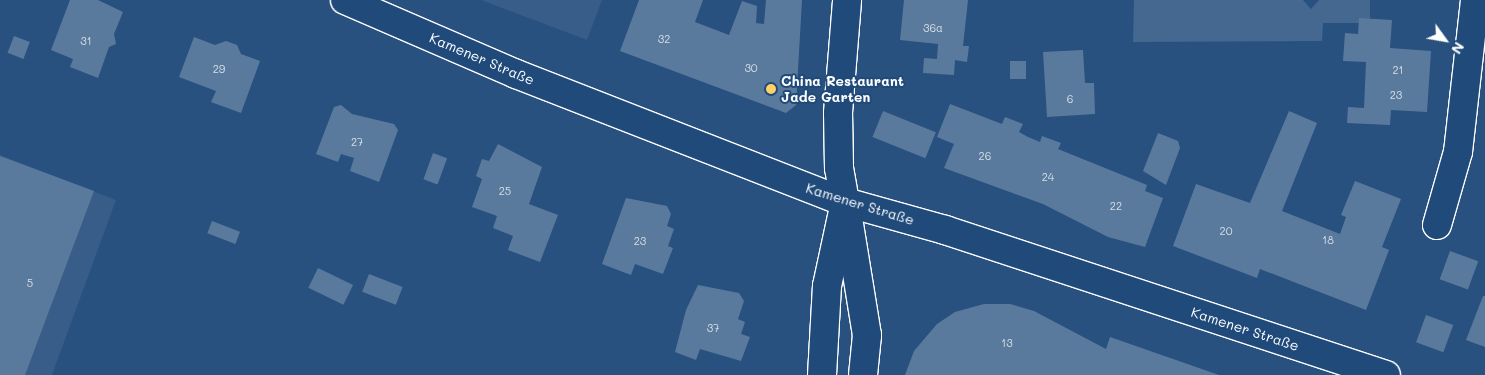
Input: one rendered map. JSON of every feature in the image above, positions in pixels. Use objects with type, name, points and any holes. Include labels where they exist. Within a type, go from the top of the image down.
[{"type":"street","name":"Kamener Straße","points":[[345,0],[516,74],[845,202],[960,234],[1386,375]]},
{"type":"street","points":[[847,0],[839,168],[867,335],[863,375]]},
{"type":"street","points":[[1437,225],[1458,152],[1475,0]]},
{"type":"street","points":[[822,375],[827,286],[845,202]]},
{"type":"shaded area","points":[[481,0],[602,0],[587,40]]},
{"type":"shaded area","points":[[1134,0],[1303,0],[1311,9],[1319,0],[1370,0],[1370,23],[1323,23],[1322,41],[1133,42]]},
{"type":"shaded area","points":[[0,155],[116,200],[52,375],[0,375]]},
{"type":"building","points":[[70,0],[98,0],[123,12],[114,34],[116,44],[109,47],[98,78],[70,67],[73,59],[51,50]]},
{"type":"building","points":[[639,0],[703,0],[695,22],[729,35],[742,1],[757,6],[756,23],[764,24],[766,0],[802,0],[796,105],[786,113],[620,51]]},
{"type":"building","points":[[904,0],[968,0],[963,46],[969,46],[967,62],[955,60],[954,75],[923,73],[924,58],[937,59],[938,44],[900,40]]},
{"type":"building","points":[[1359,18],[1392,20],[1390,48],[1431,51],[1427,112],[1391,110],[1390,125],[1347,123],[1348,107],[1364,108],[1366,62],[1343,61],[1345,33],[1358,34]]},
{"type":"building","points":[[14,36],[30,42],[23,59],[8,53]]},
{"type":"building","points":[[194,37],[215,45],[226,41],[237,45],[241,54],[260,61],[241,113],[211,102],[216,91],[179,77]]},
{"type":"building","points":[[1083,50],[1085,83],[1094,83],[1095,114],[1047,117],[1043,52]]},
{"type":"building","points":[[1010,61],[1026,61],[1026,79],[1010,79]]},
{"type":"building","points":[[950,104],[1002,124],[1005,117],[1023,124],[1019,132],[1028,137],[1040,142],[1042,136],[1061,143],[1058,149],[1147,185],[1145,191],[1163,198],[1145,247],[1108,237],[1043,204],[944,168],[954,144],[937,137]]},
{"type":"building","points":[[341,105],[352,114],[394,124],[398,130],[379,182],[350,171],[354,158],[341,154],[338,162],[316,154],[334,107]]},
{"type":"building","points":[[883,111],[936,132],[925,158],[873,137]]},
{"type":"building","points":[[1289,111],[1317,123],[1282,211],[1340,234],[1346,217],[1341,215],[1355,181],[1401,199],[1382,247],[1389,250],[1366,310],[1260,269],[1257,278],[1173,246],[1196,184],[1250,203]]},
{"type":"building","points":[[1158,133],[1178,141],[1180,148],[1166,185],[1143,171]]},
{"type":"building","points":[[498,144],[542,167],[529,204],[558,215],[540,262],[508,250],[513,236],[493,228],[497,216],[472,207],[482,179],[476,176],[482,159],[489,161]]},
{"type":"building","points":[[433,153],[447,158],[438,184],[423,179]]},
{"type":"building","points":[[0,156],[94,191],[25,375],[0,375]]},
{"type":"building","points":[[626,198],[667,206],[671,214],[667,226],[674,229],[668,246],[673,248],[663,274],[635,264],[631,275],[602,264]]},
{"type":"building","points":[[212,221],[240,232],[235,244],[207,233]]},
{"type":"building","points":[[1450,251],[1478,261],[1468,289],[1440,279]]},
{"type":"building","points":[[318,268],[353,285],[343,305],[308,288]]},
{"type":"building","points":[[369,274],[403,287],[396,305],[362,292]]},
{"type":"building","points":[[698,285],[739,293],[744,301],[738,319],[745,322],[741,334],[750,337],[741,361],[700,349],[696,360],[675,352],[686,310]]},
{"type":"building","points":[[1483,296],[1485,296],[1485,347],[1466,340]]},
{"type":"building","points":[[984,304],[1010,304],[1034,311],[1106,349],[1110,337],[1219,375],[905,375],[914,351],[937,324],[955,312]]},
{"type":"building","points":[[1426,315],[1453,325],[1443,352],[1416,342]]},
{"type":"place","name":"China Restaurant Jade Garten","points":[[771,89]]}]
